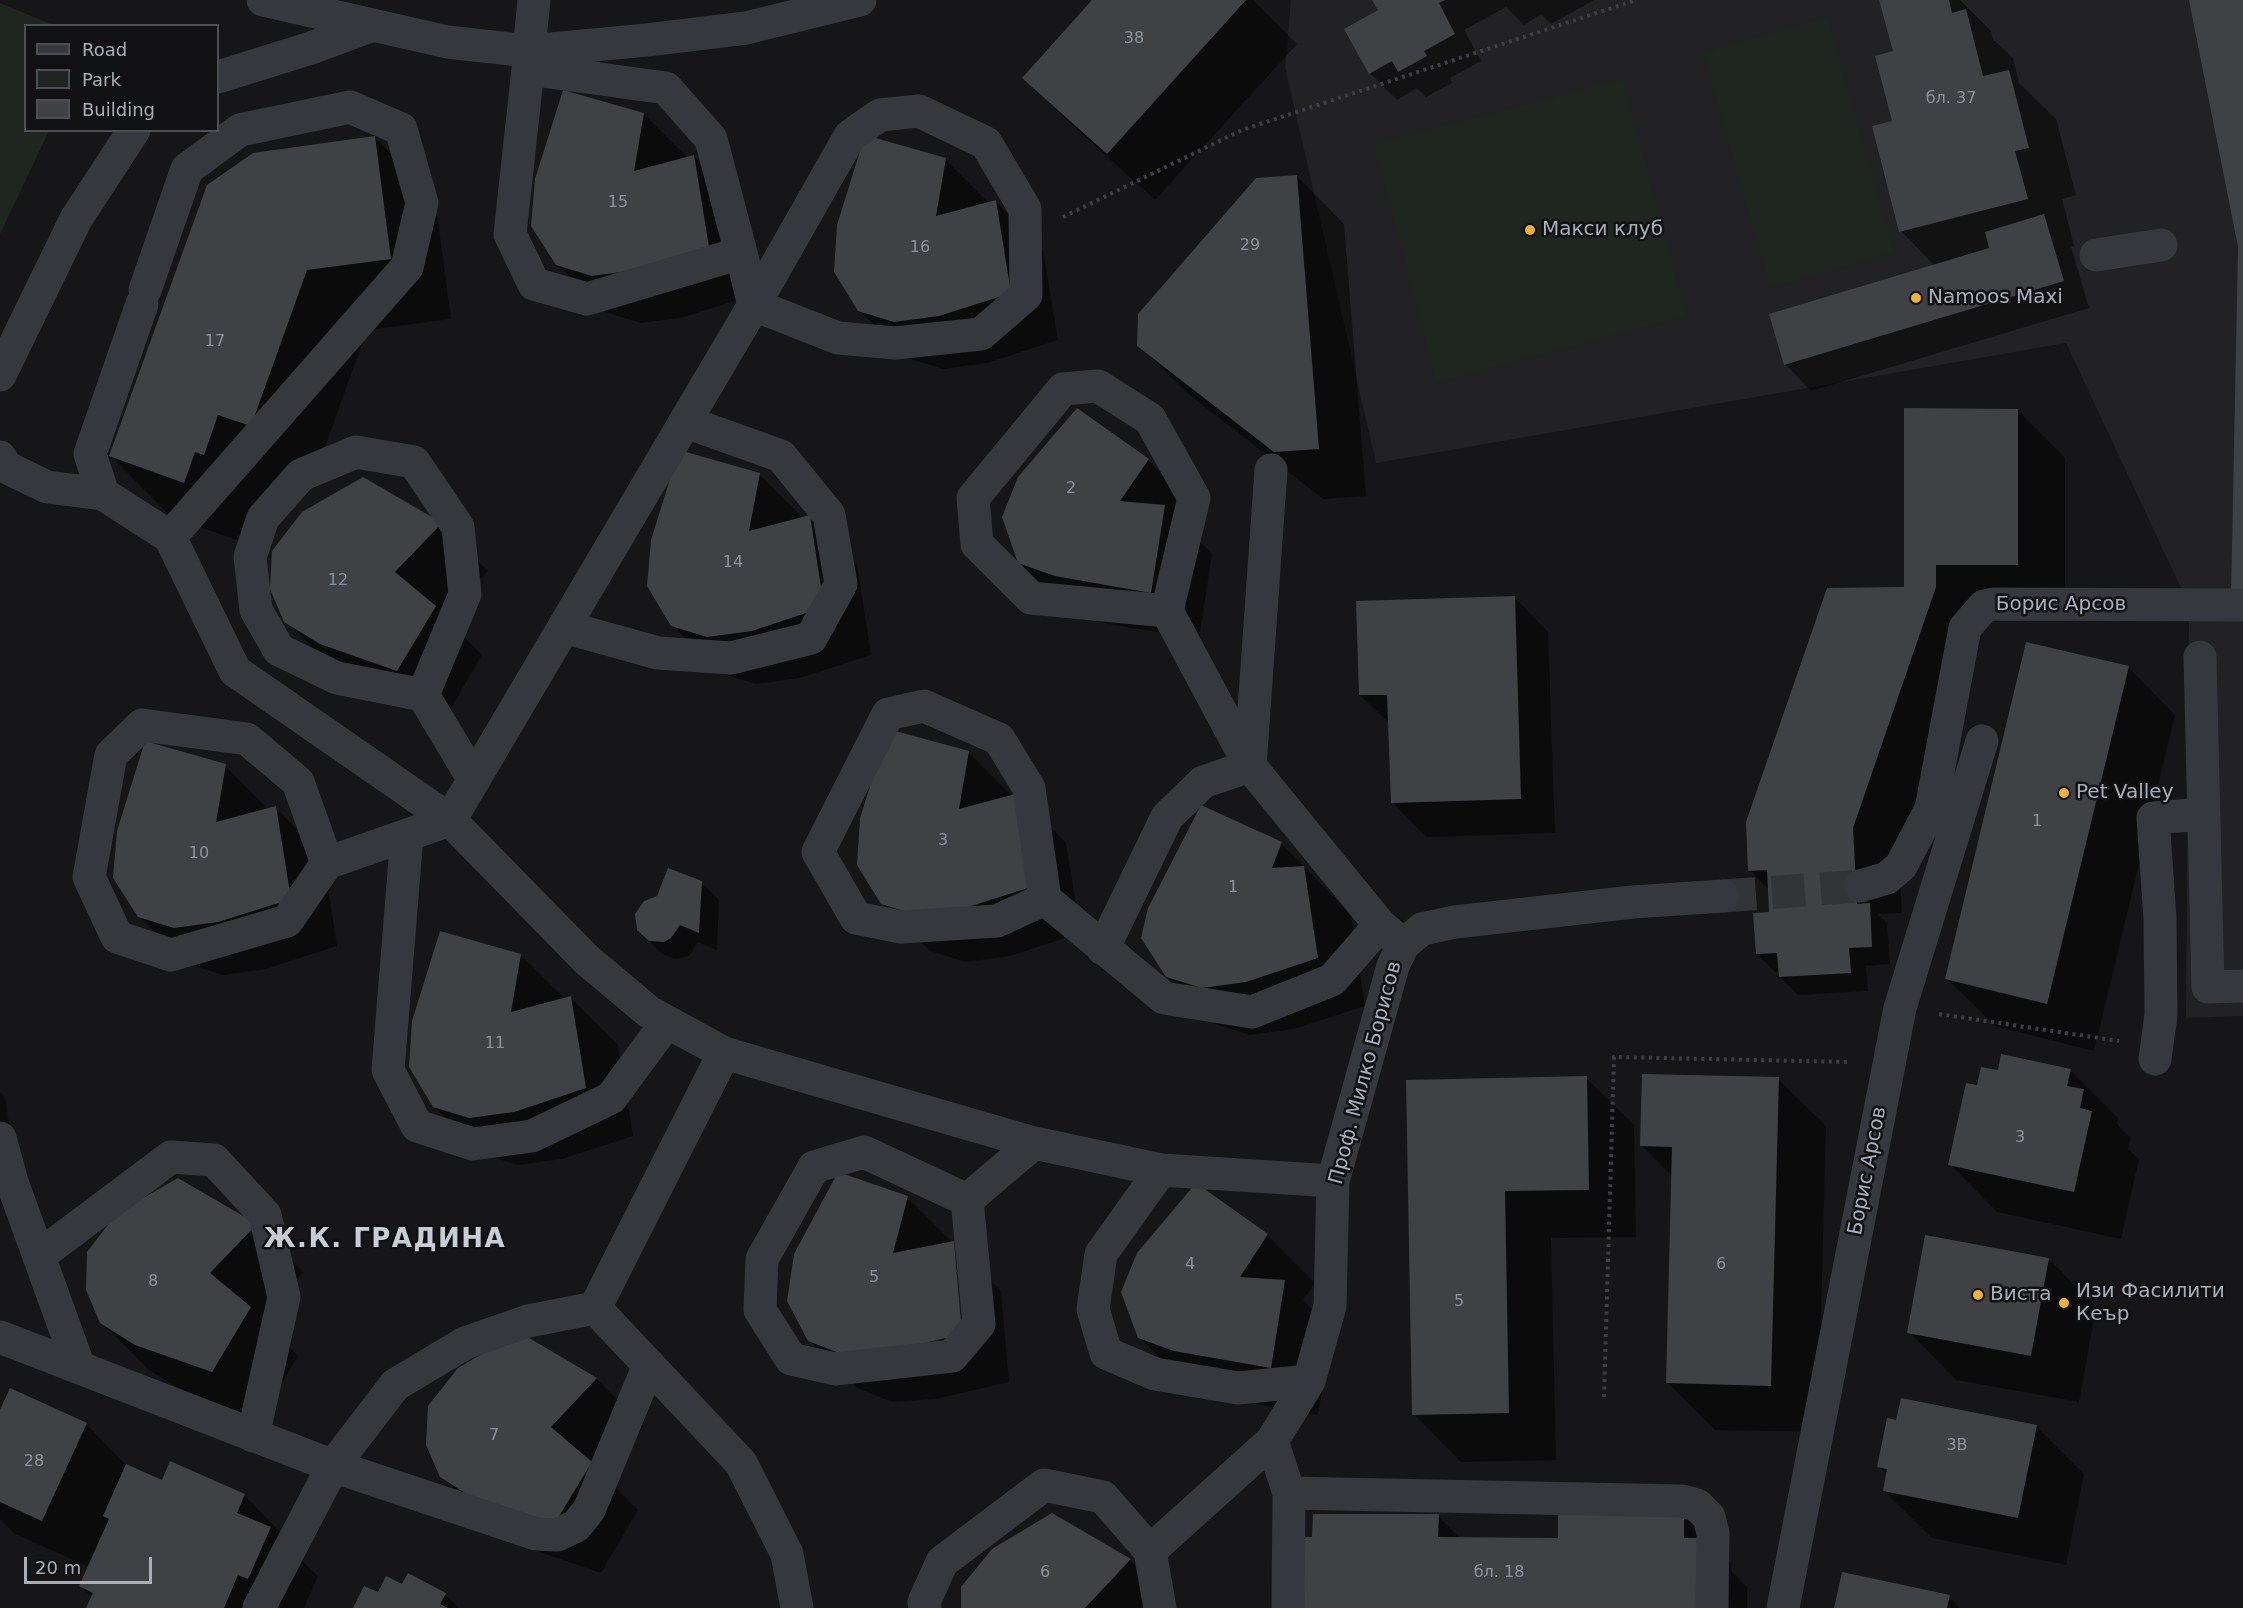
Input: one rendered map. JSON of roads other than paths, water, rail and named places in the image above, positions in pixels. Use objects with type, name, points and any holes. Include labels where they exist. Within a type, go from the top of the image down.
[{"type":"street","points":[[263,0],[447,42],[529,51],[647,40],[746,27],[860,0]]},
{"type":"street","points":[[529,51],[534,0]]},
{"type":"street","points":[[219,76],[311,48],[373,25]]},
{"type":"street","points":[[741,253],[587,299],[534,284],[510,234],[528,69],[666,88],[711,139],[741,253],[754,305]]},
{"type":"street","points":[[103,494],[90,454],[187,169],[240,130],[350,107],[401,129],[422,203],[407,267],[170,537]]},
{"type":"street","points":[[327,862],[298,782],[247,739],[142,725],[111,755],[88,877],[117,937],[171,955],[287,921],[327,862],[450,820],[686,422],[850,136],[880,115],[919,111],[986,143],[1024,209],[1026,296],[981,334],[895,343],[838,338],[754,305]]},
{"type":"street","points":[[0,375],[76,219],[133,132]]},
{"type":"street","points":[[2096,255],[2161,245]]},
{"type":"street","points":[[1167,611],[1031,598],[977,544],[973,498],[1063,389],[1098,386],[1150,420],[1194,498],[1167,611],[1250,766],[1392,935]]},
{"type":"street","points":[[564,627],[658,653],[732,658],[811,638],[842,584],[828,515],[781,456],[686,422]]},
{"type":"street","points":[[423,695],[465,594],[458,527],[414,462],[356,452],[301,475],[262,518],[250,557],[256,610],[279,650],[337,678],[423,695],[474,780]]},
{"type":"street","points":[[0,457],[6,467],[47,487],[103,494],[170,537],[235,671],[450,820],[587,960],[649,1012],[724,1053],[1034,1143],[1161,1170],[1333,1180]]},
{"type":"street","points":[[1250,766],[1271,470]]},
{"type":"street","name":"Борис Арсов","points":[[1860,886],[1887,878],[1901,866],[1931,809],[1965,628],[1984,606],[1993,604],[2243,605]]},
{"type":"street","points":[[2199,657],[2208,987]]},
{"type":"street","points":[[1046,899],[997,921],[902,927],[856,918],[819,852],[888,714],[924,706],[999,739],[1029,788],[1046,899],[1164,998],[1252,1012],[1332,980],[1392,935],[1455,922],[1633,902],[1723,896]]},
{"type":"street","name":"Борис Арсов","points":[[1783,1608],[1900,1008],[1982,741]]},
{"type":"street","points":[[1103,949],[1167,817],[1203,782],[1250,766]]},
{"type":"street","points":[[2155,1053],[2161,1015],[2161,987],[2160,919],[2154,818],[2204,814]]},
{"type":"street","points":[[407,835],[388,1070],[417,1126],[473,1144],[532,1136],[611,1098],[667,1022]]},
{"type":"street","name":"Проф. Милко Борисов","points":[[1150,1551],[1272,1441],[1309,1381],[1330,1306],[1333,1180],[1393,966],[1392,935]]},
{"type":"street","points":[[2161,987],[2243,986]]},
{"type":"street","points":[[594,1308],[724,1053]]},
{"type":"street","points":[[0,1138],[6,1183],[39,1256],[79,1367]]},
{"type":"street","points":[[967,1200],[1034,1143]]},
{"type":"street","points":[[864,1152],[967,1200],[979,1324],[952,1356],[835,1369],[791,1359],[760,1310],[762,1259],[814,1167],[864,1152]]},
{"type":"street","points":[[39,1256],[171,1157],[214,1160],[265,1215],[284,1296],[253,1436]]},
{"type":"street","points":[[1161,1170],[1101,1254],[1093,1309],[1106,1353],[1155,1374],[1238,1388],[1309,1381]]},
{"type":"street","points":[[594,1308],[741,1463],[787,1554],[797,1608]]},
{"type":"street","points":[[259,1608],[333,1466],[395,1385],[465,1343],[528,1321],[594,1308]]},
{"type":"street","points":[[0,1337],[333,1466],[536,1534],[557,1535],[576,1526],[590,1510],[649,1365]]},
{"type":"street","points":[[1272,1441],[1289,1492],[1287,1608]]},
{"type":"street","points":[[925,1608],[924,1602],[942,1562],[1044,1485],[1103,1497],[1150,1551],[1160,1608]]},
{"type":"street","points":[[1289,1492],[1690,1503],[1697,1505],[1709,1517],[1713,1533],[1712,1608]]},
{"type":"tunnel","points":[[1723,896],[1860,886]]},
{"type":"place","name":"Макси клуб","points":[[1530,230]]},
{"type":"place","name":"Namoos Maxi","points":[[1916,298]]},
{"type":"place","name":"Pet Valley","points":[[2064,793]]},
{"type":"place","name":"Виста","points":[[1978,1295]]},
{"type":"place","name":"Изи Фасилити Кеър","points":[[2064,1303]]},
{"type":"district","name":"Ж.К. ГРАДИНА","points":[[385,1240]]}]
